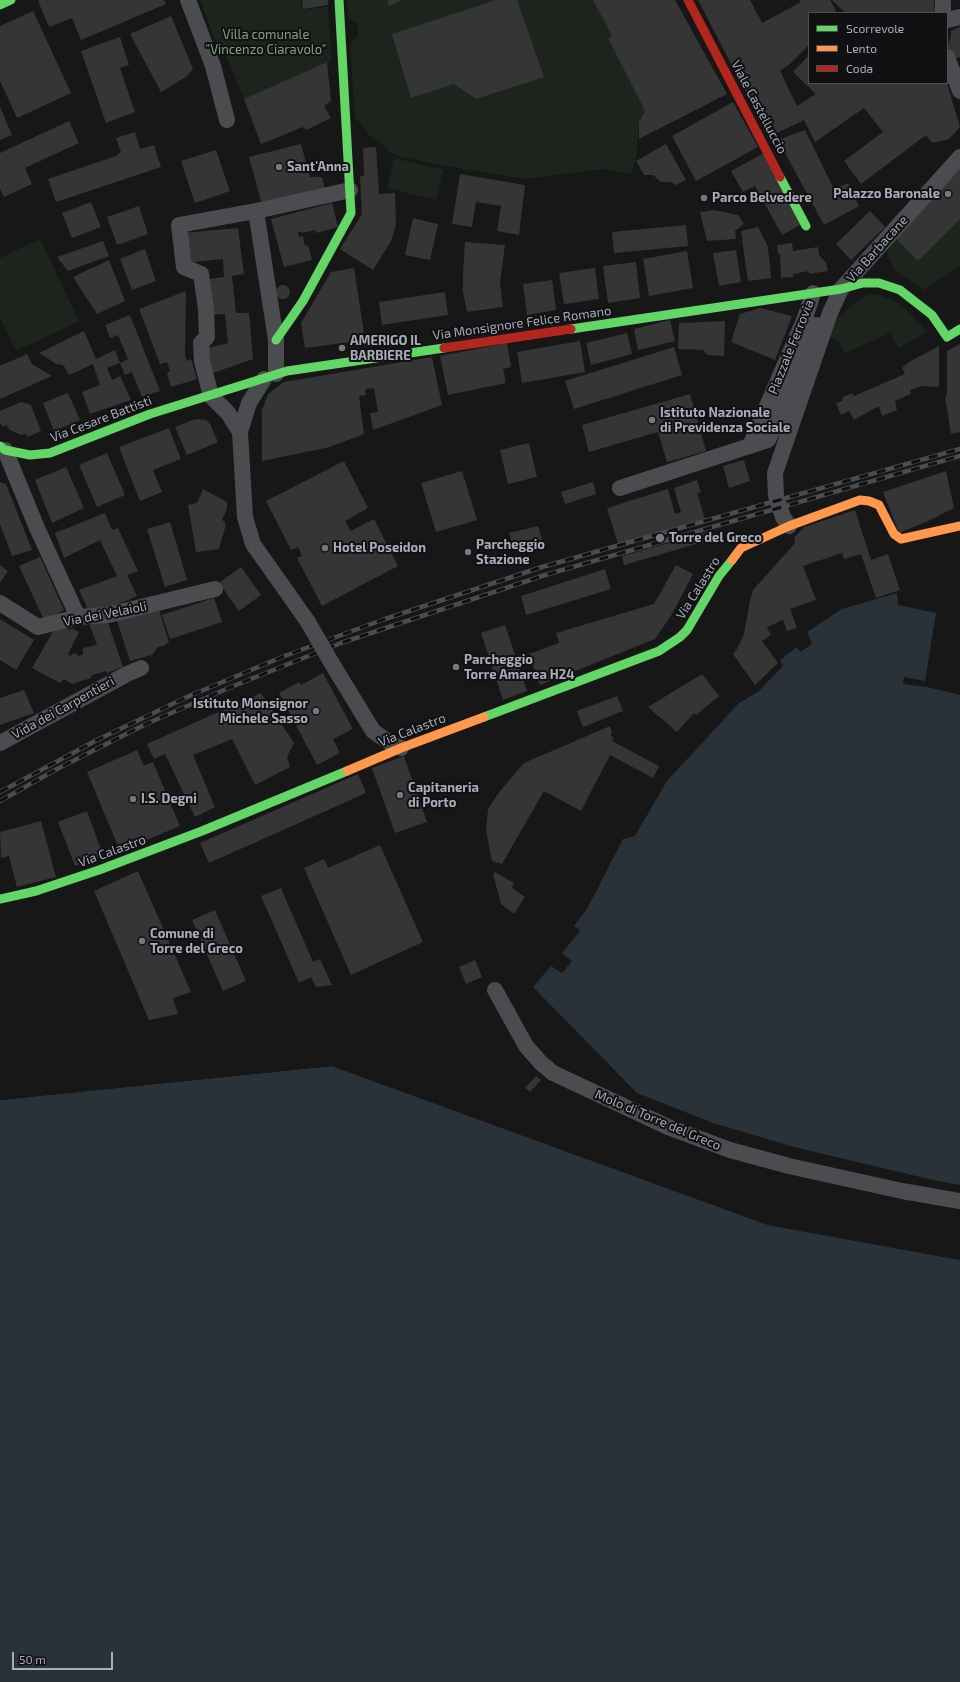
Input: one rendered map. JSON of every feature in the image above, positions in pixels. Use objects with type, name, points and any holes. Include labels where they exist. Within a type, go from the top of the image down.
[{"type":"street","points":[[0,5],[11,0]]},
{"type":"street","points":[[188,0],[213,66],[227,120]]},
{"type":"street","points":[[276,340],[303,301],[351,213],[339,0]]},
{"type":"street","name":"Viale Castelluccio","points":[[688,0],[806,226]]},
{"type":"street","points":[[943,0],[943,12]]},
{"type":"street","points":[[948,20],[960,16]]},
{"type":"street","points":[[948,60],[960,91]]},
{"type":"street","name":"Via Barbacane","points":[[827,291],[960,157]]},
{"type":"street","points":[[240,432],[228,412],[211,396],[202,361],[201,343],[207,337],[206,310],[201,274],[184,267],[179,225],[256,211],[350,190]]},
{"type":"street","points":[[256,211],[276,340],[270,377],[249,403],[240,432],[245,517],[253,544],[308,622],[373,731],[390,743],[401,748]]},
{"type":"street","name":"Via Monsignore Felice Romano","points":[[211,396],[270,377],[827,291],[863,283],[879,283],[900,290],[932,315],[947,337],[960,329]]},
{"type":"street","points":[[786,521],[776,496],[775,473],[830,313],[827,291]]},
{"type":"street","name":"Piazzale Ferrovia","points":[[620,488],[765,442],[771,436],[818,319],[827,291]]},
{"type":"street","name":"Via Cesare Battisti","points":[[2,450],[30,455],[50,453],[150,414],[211,396]]},
{"type":"street","points":[[2,450],[78,617]]},
{"type":"street","name":"Via Calastro","points":[[0,899],[36,891],[99,870],[202,832],[401,748],[659,651],[680,637],[687,630],[719,576],[741,548],[786,521],[860,500],[869,501],[879,505],[894,534],[901,539],[960,526]]},
{"type":"street","name":"Via dei Velaioli","points":[[0,603],[38,627],[78,617],[108,615],[215,589]]},
{"type":"street","name":"Vida dei Carpentieri","points":[[0,743],[134,671]]},
{"type":"street","points":[[361,764],[370,749],[373,731]]},
{"type":"street","name":"Molo di Torre del Greco","points":[[495,990],[526,1046],[541,1063],[553,1073],[668,1127],[730,1150],[789,1166],[902,1191],[960,1201]]},
{"type":"green space","name":"Villa comunale \"Vincenzo Ciaravolo\"","points":[[200,0],[301,0],[302,10],[328,7],[331,61],[244,99],[222,44],[216,43]]},
{"type":"green space","points":[[347,0],[593,0],[612,36],[608,38],[645,111],[639,122],[636,161],[631,174],[603,169],[524,179],[401,157],[389,152],[386,147],[369,135],[355,117],[350,44],[358,35],[358,23],[348,18]]},
{"type":"green space","points":[[394,158],[443,170],[436,200],[387,188]]},
{"type":"green space","points":[[960,169],[960,266],[924,290],[894,270],[887,254],[890,243]]},
{"type":"green space","points":[[40,239],[79,321],[16,351],[0,318],[0,258]]},
{"type":"green space","points":[[872,294],[895,301],[909,312],[927,332],[899,348],[890,333],[845,353],[838,341],[829,337],[833,324],[839,316],[865,296]]},
{"type":"shaded area","points":[[897,593],[898,605],[936,613],[925,681],[904,677],[903,684],[927,687],[960,695],[960,1185],[794,1147],[713,1123],[637,1093],[533,987],[551,966],[562,973],[572,961],[562,953],[580,931],[574,926],[587,909],[623,839],[635,836],[667,781],[739,703],[758,692],[783,666],[780,660],[797,647],[800,652],[812,644],[807,632],[842,609]]},
{"type":"shaded area","points":[[332,1066],[768,1225],[960,1260],[960,1682],[0,1682],[0,1100]]},
{"type":"pier","points":[[333,1064],[769,1223],[960,1258],[960,1260],[768,1225],[332,1066],[0,1100],[0,1098]]},
{"type":"building","points":[[164,0],[166,4],[81,40],[72,18],[49,27],[38,1]]},
{"type":"building","points":[[302,0],[328,0],[328,5],[303,9]]},
{"type":"building","points":[[387,0],[402,0],[389,6]]},
{"type":"building","points":[[496,0],[517,0],[544,77],[476,99],[454,84],[411,98],[392,34]]},
{"type":"building","points":[[593,0],[675,0],[727,94],[639,139],[639,122],[645,111],[608,38],[612,36]]},
{"type":"building","points":[[698,0],[750,0],[762,23],[801,2],[799,0],[830,0],[836,12],[808,12],[808,46],[790,64],[780,71],[797,106],[816,94],[793,72],[808,56],[808,84],[947,84],[960,127],[949,139],[932,143],[926,135],[861,184],[844,161],[883,132],[864,108],[815,142],[804,120],[769,137]]},
{"type":"building","points":[[832,0],[934,0],[935,12],[844,12]]},
{"type":"building","points":[[33,11],[71,93],[17,118],[0,81],[0,26]]},
{"type":"building","points":[[171,16],[193,69],[186,77],[161,92],[130,34]]},
{"type":"building","points":[[960,27],[960,57],[957,58],[951,55],[948,48],[951,31]]},
{"type":"building","points":[[120,37],[129,65],[120,68],[135,112],[106,123],[81,51]]},
{"type":"building","points":[[327,62],[331,101],[324,106],[331,118],[306,130],[303,127],[261,144],[244,99]]},
{"type":"building","points":[[733,102],[758,147],[696,181],[672,136]]},
{"type":"building","points":[[0,107],[12,135],[0,140]]},
{"type":"building","points":[[69,121],[79,143],[25,168],[32,184],[4,197],[0,189],[0,153]]},
{"type":"building","points":[[805,130],[834,189],[848,183],[859,206],[824,225],[778,140]]},
{"type":"building","points":[[135,132],[140,149],[154,145],[161,167],[56,202],[48,179],[116,156],[121,152],[116,138]]},
{"type":"building","name":"Sant'Anna","points":[[301,144],[310,177],[322,177],[325,188],[262,205],[249,157]]},
{"type":"building","points":[[666,144],[686,180],[676,185],[670,182],[661,182],[653,175],[644,175],[636,161]]},
{"type":"building","points":[[376,147],[379,194],[395,193],[396,225],[391,241],[373,270],[340,249],[362,214],[360,176],[364,176],[363,148]]},
{"type":"building","points":[[216,150],[230,191],[195,203],[181,161]]},
{"type":"building","points":[[766,152],[802,224],[782,235],[755,186],[743,192],[731,171]]},
{"type":"building","name":"Palazzo Baronale","points":[[960,169],[960,219],[918,261],[893,235]]},
{"type":"building","points":[[460,174],[525,185],[519,235],[497,231],[501,206],[476,202],[472,227],[452,224]]},
{"type":"building","points":[[91,202],[101,227],[72,238],[62,213]]},
{"type":"building","points":[[332,203],[338,227],[316,233],[315,230],[302,233],[302,231],[298,233],[299,237],[303,236],[305,246],[308,245],[312,260],[284,267],[271,219]]},
{"type":"building","points":[[139,206],[148,234],[117,245],[107,217]]},
{"type":"building","points":[[714,210],[738,215],[744,224],[735,231],[736,239],[707,241],[700,212]]},
{"type":"building","points":[[870,211],[885,227],[851,260],[836,244]]},
{"type":"building","points":[[413,218],[438,224],[430,260],[405,255]]},
{"type":"building","points":[[686,225],[688,246],[614,253],[612,232]]},
{"type":"building","points":[[758,227],[768,247],[771,278],[748,281],[741,231]]},
{"type":"building","points":[[238,228],[244,274],[232,276],[236,313],[249,313],[253,359],[210,374],[204,349],[228,343],[225,314],[212,315],[209,279],[224,277],[223,259],[186,263],[183,233]]},
{"type":"building","points":[[103,241],[109,256],[68,271],[57,257]]},
{"type":"building","points":[[465,242],[505,245],[500,283],[503,307],[467,312],[463,292]]},
{"type":"building","points":[[792,243],[793,251],[818,247],[819,255],[826,263],[828,271],[809,274],[809,271],[793,274],[793,277],[781,278],[780,253],[778,254],[777,245]]},
{"type":"building","points":[[145,249],[156,281],[132,290],[120,259]]},
{"type":"building","points":[[736,250],[741,282],[719,286],[713,253]]},
{"type":"building","points":[[687,251],[693,288],[649,296],[643,259]]},
{"type":"building","points":[[109,260],[125,301],[97,314],[73,277]]},
{"type":"building","points":[[636,262],[640,298],[608,303],[603,266]]},
{"type":"building","points":[[354,268],[365,340],[305,348],[301,323],[331,272]]},
{"type":"building","points":[[595,268],[599,299],[564,304],[559,273]]},
{"type":"building","points":[[552,280],[556,310],[527,315],[523,284]]},
{"type":"building","points":[[280,285],[286,285],[290,289],[290,295],[286,299],[280,299],[276,295],[276,289]]},
{"type":"building","points":[[186,291],[185,355],[187,361],[191,359],[197,379],[171,387],[167,373],[170,371],[167,362],[160,364],[139,309]]},
{"type":"building","points":[[445,292],[448,315],[382,325],[379,302]]},
{"type":"building","points":[[760,308],[792,316],[775,360],[731,342],[740,314]]},
{"type":"building","points":[[130,315],[160,391],[142,397],[132,372],[125,375],[120,363],[128,359],[118,335],[110,338],[105,325]]},
{"type":"building","points":[[670,320],[675,341],[638,350],[634,329]]},
{"type":"building","points":[[725,321],[724,356],[707,355],[703,350],[678,349],[679,323]]},
{"type":"building","points":[[84,331],[96,359],[115,350],[120,363],[107,368],[112,380],[120,376],[131,400],[90,414],[82,392],[100,385],[93,364],[69,375],[64,366],[60,364],[58,365],[39,353]]},
{"type":"building","points":[[627,333],[632,354],[591,365],[586,343]]},
{"type":"building","points":[[580,341],[585,372],[522,383],[517,352]]},
{"type":"building","points":[[507,343],[511,367],[503,369],[506,383],[448,395],[440,356]]},
{"type":"building","points":[[960,344],[960,432],[951,434],[945,396],[947,395],[947,351]]},
{"type":"building","points":[[939,346],[939,387],[921,386],[910,390],[911,394],[895,401],[897,410],[882,416],[879,406],[854,420],[849,411],[841,415],[836,403],[842,401],[843,397],[852,393],[854,396],[905,374],[902,368],[909,362]]},
{"type":"building","points":[[674,347],[682,375],[574,409],[565,381]]},
{"type":"building","points":[[27,354],[32,364],[52,376],[0,399],[0,366]]},
{"type":"building","points":[[432,357],[442,405],[373,430],[370,413],[378,412],[374,388],[365,389],[366,395],[359,396],[364,434],[330,447],[262,461],[262,410],[268,394],[284,382]]},
{"type":"building","points":[[68,393],[80,420],[54,431],[43,403]]},
{"type":"building","points":[[690,394],[706,451],[667,462],[658,432],[589,452],[582,425]]},
{"type":"building","points":[[21,402],[31,405],[41,431],[28,437],[26,434],[21,435],[10,430],[6,425],[2,427],[0,422],[0,411]]},
{"type":"building","points":[[192,420],[206,420],[210,424],[218,442],[187,455],[175,427]]},
{"type":"building","points":[[169,428],[181,459],[153,470],[162,492],[140,501],[119,447]]},
{"type":"building","points":[[529,443],[537,477],[508,484],[500,450]]},
{"type":"building","points":[[107,453],[125,495],[97,507],[79,465]]},
{"type":"building","points":[[744,460],[750,481],[729,488],[723,466]]},
{"type":"building","points":[[344,461],[368,508],[345,521],[351,531],[374,519],[398,566],[322,606],[297,558],[302,556],[298,547],[291,550],[266,501]]},
{"type":"building","points":[[66,467],[84,508],[52,523],[35,480]]},
{"type":"building","points":[[462,471],[477,520],[436,532],[421,483]]},
{"type":"building","points":[[946,471],[954,508],[899,533],[883,492]]},
{"type":"building","points":[[697,480],[701,492],[697,493],[705,519],[618,544],[607,508],[668,489],[675,514],[681,512],[674,488]]},
{"type":"building","points":[[0,482],[6,484],[32,550],[12,556],[0,524]]},
{"type":"building","points":[[593,482],[596,494],[565,504],[561,492]]},
{"type":"building","points":[[203,489],[227,502],[227,509],[222,520],[225,522],[225,528],[219,549],[196,552],[188,505],[197,503]]},
{"type":"building","points":[[855,510],[871,560],[888,554],[900,590],[876,598],[861,554],[844,559],[842,553],[803,566],[816,600],[790,609],[797,628],[787,631],[783,620],[767,627],[771,635],[762,641],[778,663],[755,685],[733,654],[744,634],[753,590],[795,543],[794,538],[804,527]]},
{"type":"building","points":[[105,513],[112,530],[118,528],[138,571],[127,575],[137,596],[96,614],[88,610],[79,590],[117,576],[100,540],[64,558],[55,533]]},
{"type":"building","points":[[170,522],[187,580],[165,587],[147,529]]},
{"type":"building","points":[[538,526],[543,543],[514,550],[509,533]]},
{"type":"building","points":[[708,532],[710,540],[624,565],[622,556]]},
{"type":"building","points":[[40,557],[64,610],[44,620],[19,566]]},
{"type":"building","points":[[0,565],[8,571],[0,583]]},
{"type":"building","points":[[676,565],[693,574],[672,614],[655,639],[540,685],[529,654],[559,643],[556,633],[654,604]]},
{"type":"building","points":[[241,567],[261,595],[239,611],[219,583]]},
{"type":"building","points":[[605,569],[611,589],[526,615],[521,596]]},
{"type":"building","points":[[214,598],[222,622],[170,639],[162,615]]},
{"type":"building","points":[[158,606],[169,643],[158,647],[152,655],[130,661],[116,618]]},
{"type":"building","points":[[106,617],[123,667],[107,673],[106,671],[92,675],[91,678],[72,684],[64,679],[60,683],[32,668],[56,626],[63,626],[70,630],[71,628],[79,632],[68,654],[70,656],[74,653],[79,656],[83,654],[83,648],[97,645],[90,622]]},
{"type":"building","points":[[0,619],[34,640],[16,670],[0,660]]},
{"type":"building","points":[[505,625],[527,691],[503,700],[481,633]]},
{"type":"building","name":"Istituto Monsignor Michele Sasso","points":[[323,673],[353,729],[333,739],[340,753],[317,765],[279,693],[299,682],[301,685]]},
{"type":"building","points":[[702,674],[719,696],[696,715],[694,713],[677,732],[648,707]]},
{"type":"building","points":[[24,690],[34,713],[0,725],[0,698]]},
{"type":"building","points":[[261,693],[294,743],[287,757],[290,767],[255,785],[232,739],[193,755],[215,807],[195,817],[165,754],[154,759],[147,744]]},
{"type":"building","points":[[617,696],[623,711],[583,727],[577,711]]},
{"type":"building","points":[[610,726],[612,733],[610,735],[614,738],[612,741],[659,766],[653,778],[610,755],[581,811],[544,791],[502,864],[492,861],[486,830],[488,809],[500,791],[524,763]]},
{"type":"building","name":"I.S. Degni","points":[[137,750],[144,766],[153,762],[180,826],[120,851],[87,772]]},
{"type":"building","name":"Capitaneria di Porto","points":[[404,756],[427,822],[395,833],[372,768]]},
{"type":"building","points":[[358,774],[366,793],[209,863],[200,843]]},
{"type":"building","points":[[87,811],[103,855],[75,866],[58,822]]},
{"type":"building","points":[[41,821],[56,877],[17,887],[9,856],[1,858],[0,832]]},
{"type":"building","points":[[380,845],[423,942],[351,975],[304,868],[324,859],[328,868]]},
{"type":"building","name":"Comune di Torre del Greco","points":[[138,871],[191,992],[173,998],[178,1014],[149,1020],[94,891]]},
{"type":"building","points":[[495,872],[514,883],[512,888],[525,897],[514,914],[501,904],[493,874]]},
{"type":"building","points":[[281,888],[313,962],[320,959],[332,985],[316,987],[311,977],[299,983],[261,896]]},
{"type":"building","points":[[215,910],[246,981],[223,991],[192,920]]},
{"type":"building","points":[[475,960],[482,977],[466,984],[459,967]]},
{"type":"building","points":[[536,1076],[541,1080],[530,1092],[525,1088]]},
{"type":"railway","points":[[0,792],[97,740],[187,697],[282,657],[382,620],[542,567],[960,449]]},
{"type":"railway","points":[[0,801],[57,769],[146,724],[231,687],[341,643],[545,575],[960,456]]},
{"type":"traffic: fast","points":[[0,5],[11,0]]},
{"type":"traffic: fast","points":[[276,340],[303,301],[351,213],[339,0]]},
{"type":"traffic: fast","points":[[780,177],[806,226]]},
{"type":"traffic: fast","points":[[571,329],[841,289],[863,283],[879,283],[900,290],[932,315],[947,337],[960,329]]},
{"type":"traffic: fast","points":[[0,446],[5,450],[30,455],[50,453],[150,414],[287,371],[444,348]]},
{"type":"traffic: fast","points":[[484,717],[659,651],[680,637],[687,630],[719,576],[732,560]]},
{"type":"traffic: fast","points":[[0,899],[36,891],[99,870],[202,831],[347,771]]},
{"type":"traffic: slow","points":[[732,560],[741,548],[789,526],[860,500],[869,501],[879,505],[894,534],[901,539],[960,526]]},
{"type":"traffic: slow","points":[[347,771],[401,748],[484,717]]},
{"type":"traffic: jam","points":[[688,0],[780,177]]},
{"type":"traffic: jam","points":[[444,348],[571,329]]},
{"type":"place","name":"Sant'Anna","points":[[279,167]]},
{"type":"place","name":"Palazzo Baronale","points":[[948,194]]},
{"type":"place","name":"Parco Belvedere","points":[[704,198]]},
{"type":"place","name":"AMERIGO IL BARBIERE","points":[[342,348]]},
{"type":"place","name":"Istituto Nazionale di Previdenza Sociale","points":[[652,420]]},
{"type":"place","name":"Torre del Greco","points":[[660,538]]},
{"type":"place","name":"Hotel Poseidon","points":[[325,548]]},
{"type":"place","name":"Parcheggio Stazione","points":[[468,552]]},
{"type":"place","name":"Parcheggio Torre Amarea H24","points":[[456,667]]},
{"type":"place","name":"Istituto Monsignor Michele Sasso","points":[[316,711]]},
{"type":"place","name":"Capitaneria di Porto","points":[[400,795]]},
{"type":"place","name":"I.S. Degni","points":[[133,799]]},
{"type":"place","name":"Comune di Torre del Greco","points":[[142,941]]}]
